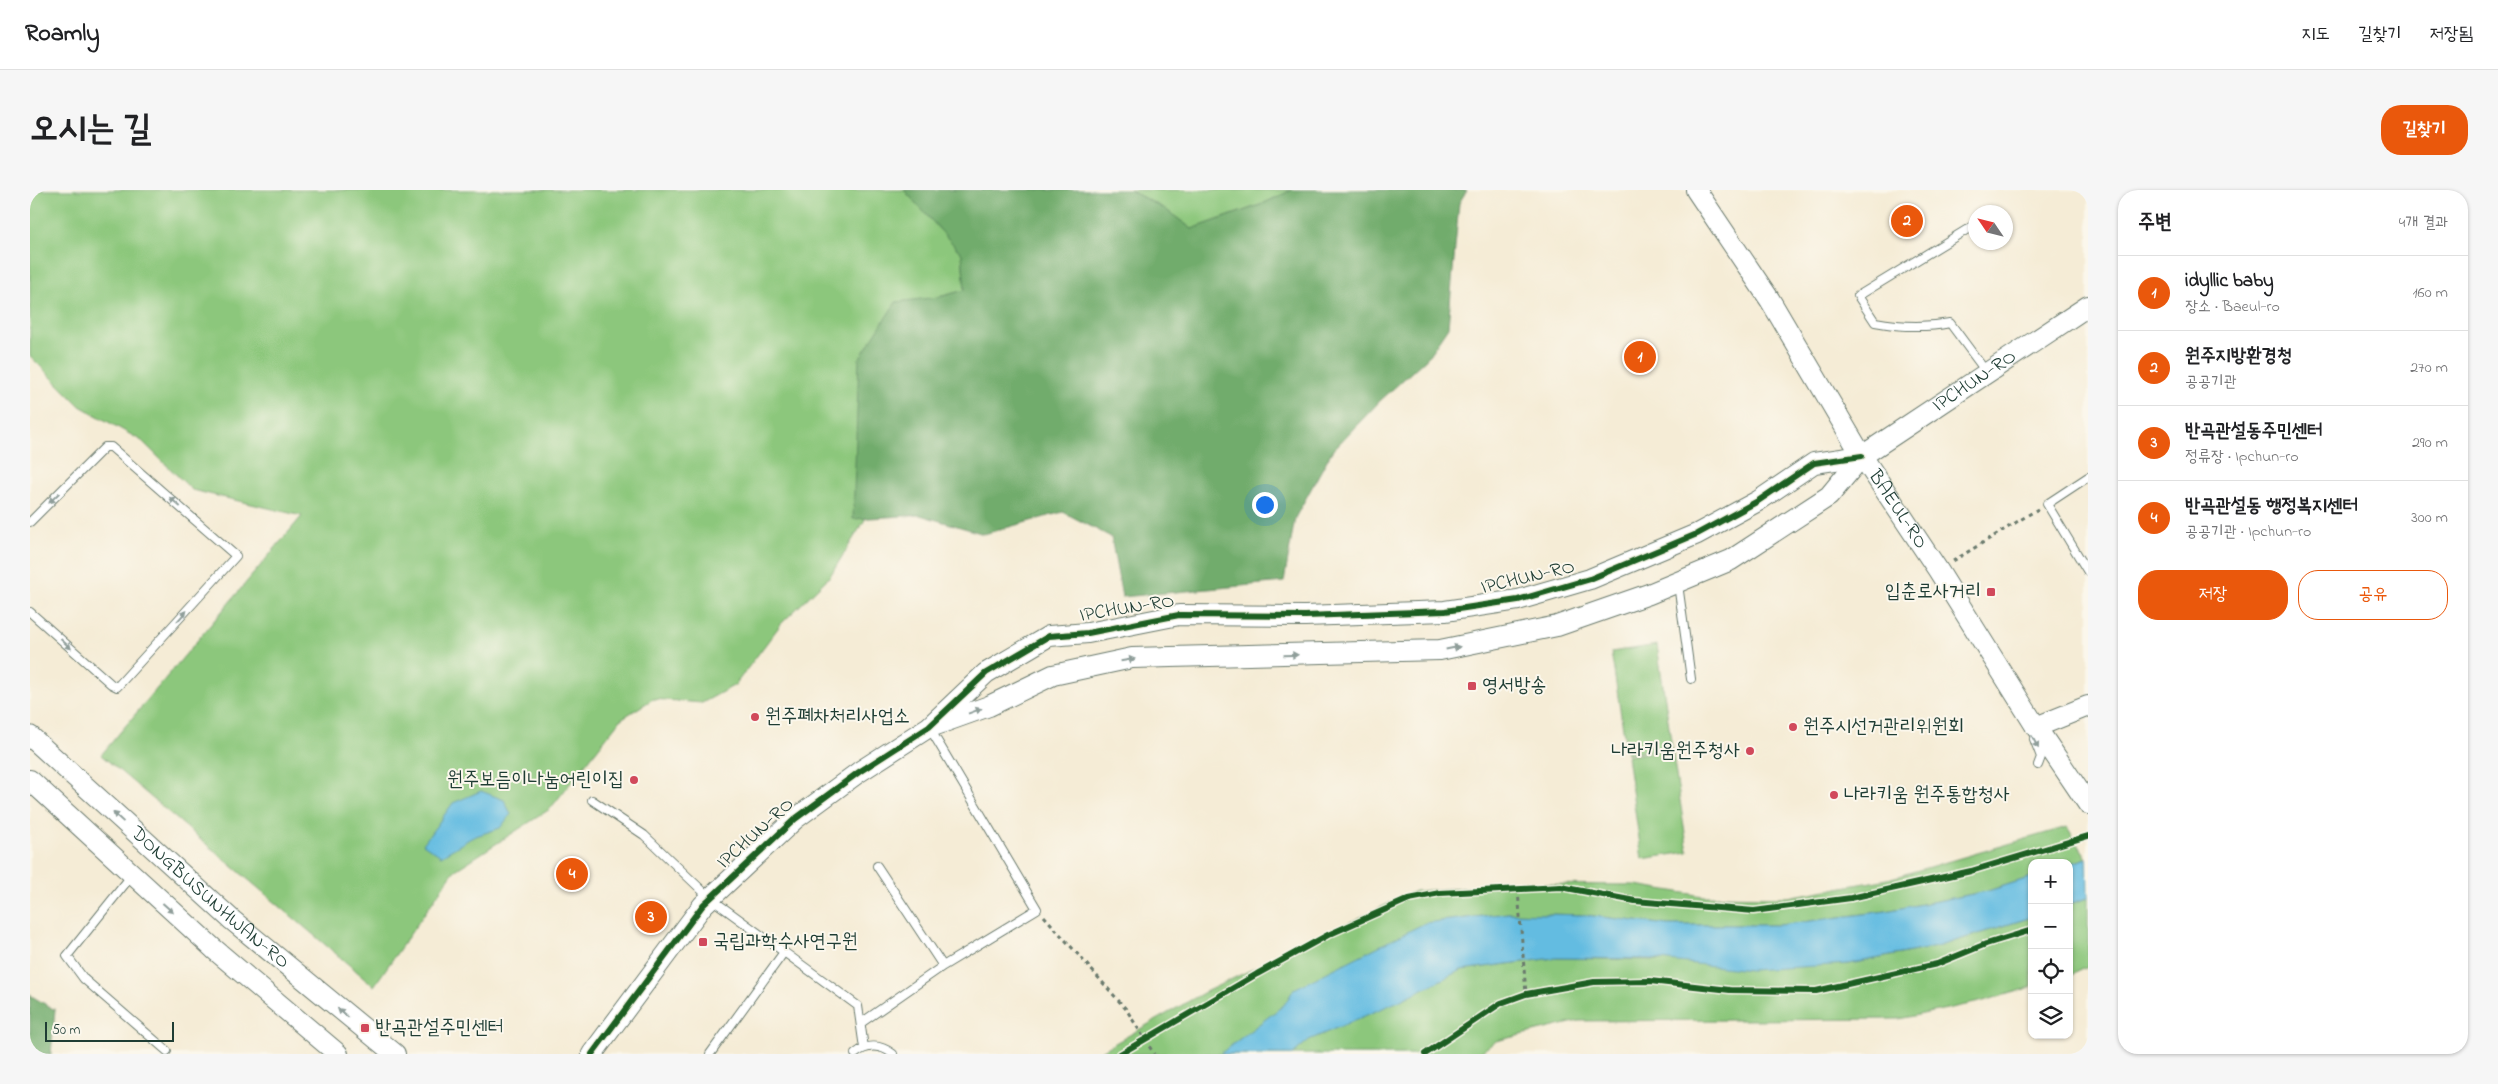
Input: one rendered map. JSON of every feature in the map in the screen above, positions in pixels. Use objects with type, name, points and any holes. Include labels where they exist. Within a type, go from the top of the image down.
[{"type":"street","name":"BAEUL-RO","points":[[1696,190],[1770,300],[1862,456],[1938,570],[2036,727],[2087,803]]},
{"type":"street","name":"IPCHUN-RO","points":[[929,727],[989,706],[1053,675],[1132,658],[1440,650],[1557,626],[1678,582],[1731,560],[1829,496],[1862,456],[2088,306]]},
{"type":"street","name":"IPCHUN-RO","points":[[592,1054],[710,898],[795,819],[859,772],[929,727],[986,673],[1049,636],[1088,633],[1179,615],[1305,616],[1445,611],[1518,600],[1590,580],[1697,534],[1758,501],[1814,463],[1862,456]]},
{"type":"street","points":[[2036,727],[2088,706]]},
{"type":"street","name":"DONGBUSUNHWAN-RO","points":[[30,736],[153,851],[253,938],[395,1054]]},
{"type":"street","name":"DONGBUSUNHWAN-RO","points":[[30,780],[214,950],[338,1054]]},
{"type":"street","points":[[132,875],[153,851]]},
{"type":"lane","points":[[1968,229],[1858,296],[1875,322],[1901,327],[1927,327],[1950,323],[1986,373]]},
{"type":"lane","points":[[30,522],[105,447],[111,448],[236,556],[117,687],[111,684],[30,612]]},
{"type":"lane","points":[[2088,477],[2047,504],[2088,572]]},
{"type":"lane","points":[[1678,582],[1690,679]]},
{"type":"lane","points":[[2012,688],[2013,705],[2039,752],[2041,758],[2038,765],[2054,753]]},
{"type":"lane","points":[[861,1023],[943,966],[1037,908],[929,727]]},
{"type":"lane","points":[[592,800],[644,835],[710,898],[858,1006],[864,1048]]},
{"type":"lane","points":[[877,866],[943,966]]},
{"type":"lane","points":[[132,875],[67,956],[84,979],[167,1051]]},
{"type":"lane","points":[[710,1054],[784,952]]},
{"type":"lane","points":[[855,1054],[864,1048],[878,1046],[893,1054]]},
{"type":"path","points":[[1938,570],[2047,504]]},
{"type":"path","points":[[1518,890],[1526,994]]},
{"type":"path","points":[[1509,891],[1526,890]]},
{"type":"path","points":[[1037,908],[1126,1009],[1154,1054]]},
{"type":"path","points":[[1518,997],[1536,993]]},
{"type":"path","points":[[1137,1044],[1153,1034]]},
{"type":"green space","points":[[30,190],[904,190],[962,254],[965,290],[939,297],[853,518],[866,518],[830,576],[781,624],[735,685],[702,703],[653,699],[621,719],[550,809],[454,871],[374,986],[101,755],[302,516],[192,490],[142,441],[80,406],[30,356]]},
{"type":"green space","points":[[904,190],[1129,190],[1165,209],[1192,229],[1260,205],[1292,190],[1467,190],[1459,203],[1448,327],[1427,358],[1381,400],[1332,451],[1295,518],[1284,582],[1122,597],[1111,537],[1063,512],[984,534],[920,515],[853,519],[859,359],[896,302],[939,297],[965,290],[962,254]]},
{"type":"green space","points":[[1129,190],[1292,190],[1260,205],[1192,229],[1165,209]]},
{"type":"green space","points":[[1657,645],[1672,747],[1627,754],[1611,652]]},
{"type":"green space","points":[[1672,749],[1688,852],[1642,859],[1627,756]]},
{"type":"green space","points":[[2067,827],[2087,858],[2073,863],[2073,859],[2028,859],[2028,878],[1988,891],[1886,911],[1780,925],[1668,925],[1585,915],[1508,913],[1434,922],[1461,970],[1554,958],[1849,964],[1936,947],[2028,918],[2028,988],[1980,1002],[1899,1019],[1579,1021],[1496,1041],[1478,1054],[1096,1054],[1205,992],[1415,891],[1528,884],[1636,885],[1703,896],[1788,897],[1888,879]]},
{"type":"green space","points":[[2088,898],[2088,967],[2073,974],[2073,904]]},
{"type":"green space","points":[[30,995],[55,1010],[51,1054],[30,1054]]},
{"type":"water","points":[[481,791],[504,800],[511,814],[500,828],[473,837],[441,856],[423,844],[453,803]]},
{"type":"water","points":[[2087,858],[2088,898],[2073,903],[2073,863]]},
{"type":"water","points":[[2028,878],[2028,918],[1936,947],[1849,964],[1750,970],[1651,959],[1554,958],[1461,970],[1399,1001],[1309,1040],[1293,1054],[1220,1054],[1284,1005],[1294,989],[1425,923],[1508,913],[1585,915],[1668,925],[1780,925],[1886,911],[1988,891]]},
{"type":"cycle path","points":[[592,1054],[703,905],[795,819],[859,772],[929,727],[986,673],[1049,636],[1088,633],[1179,615],[1305,616],[1445,611],[1518,600],[1590,579],[1697,534],[1758,501],[1814,463],[1862,456]]},
{"type":"cycle path","points":[[1120,1054],[1328,935],[1409,899],[1440,893],[1561,887],[1635,901],[1754,911],[1851,898],[1971,871],[2088,836]]},
{"type":"cycle path","points":[[1425,1054],[1501,1003],[1526,994],[1594,982],[1650,981],[1730,990],[1816,991],[1937,964],[1986,944],[2028,931]]},
{"type":"place","name":"원주지방환경청","points":[[1907,221]]},
{"type":"place","name":"idyllic baby","points":[[1640,357]]},
{"type":"place","name":"입춘로사거리","points":[[1991,592]]},
{"type":"place","name":"영서방송","points":[[1472,686]]},
{"type":"place","name":"원주폐차처리사업소","points":[[755,717]]},
{"type":"place","name":"원주시선거관리위원회","points":[[1793,727]]},
{"type":"place","name":"나라키움원주청사","points":[[1750,751]]},
{"type":"place","name":"원주보듬이나눔어린이집","points":[[634,780]]},
{"type":"place","name":"나라키움 원주통합청사","points":[[1834,795]]},
{"type":"place","name":"반곡관설동 행정복지센터","points":[[572,874]]},
{"type":"place","name":"반곡관설동주민센터","points":[[651,917]]},
{"type":"place","name":"국립과학수사연구원","points":[[703,942]]},
{"type":"place","name":"반곡관설주민센터","points":[[365,1028]]}]
